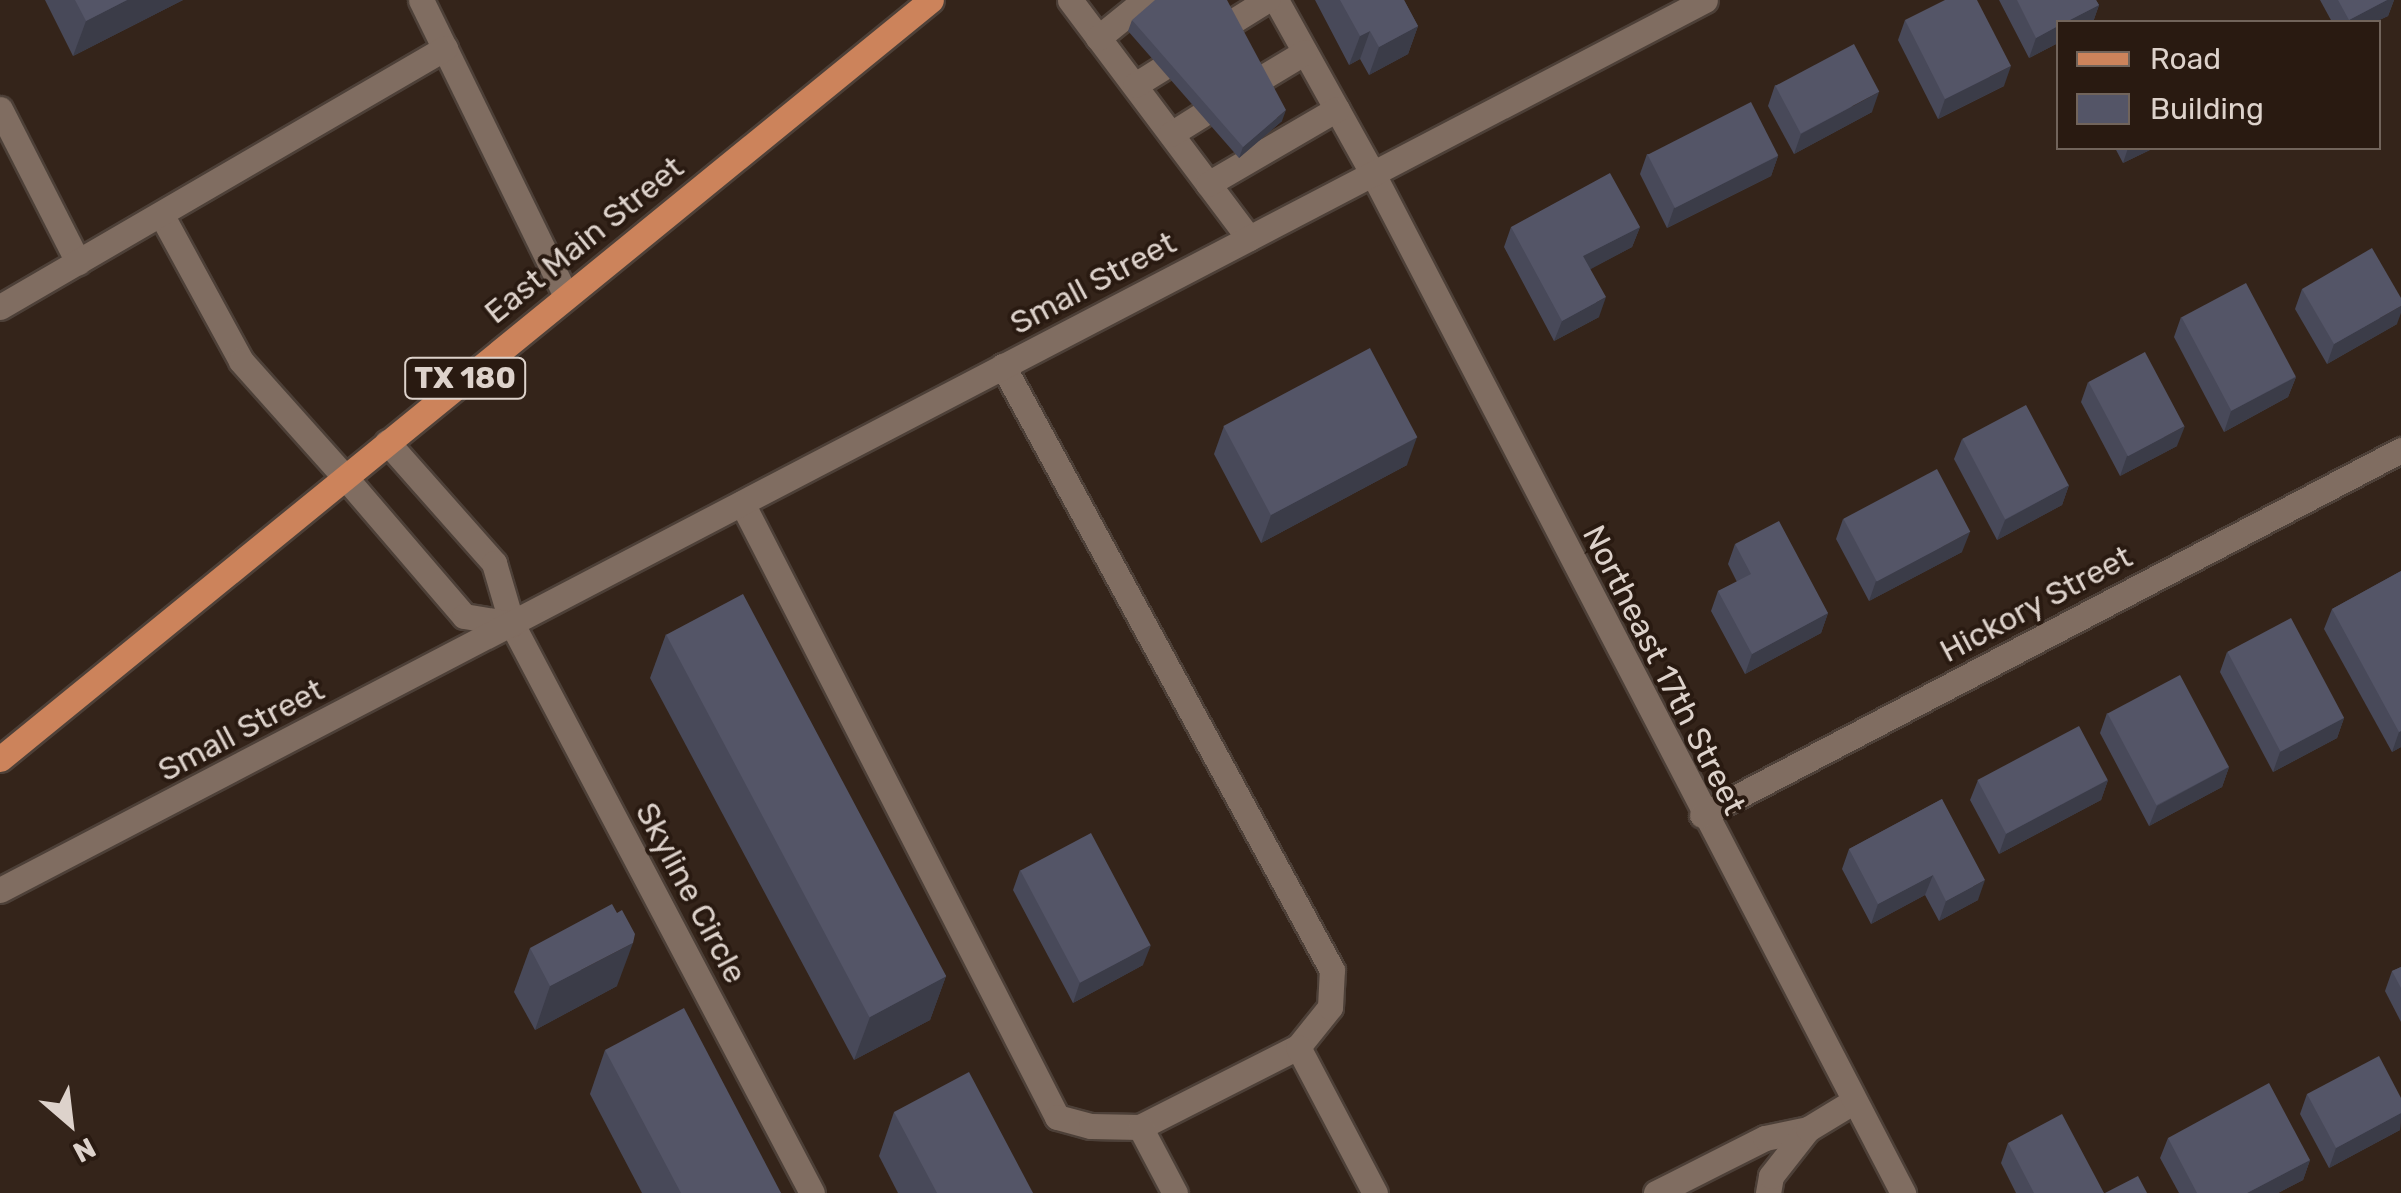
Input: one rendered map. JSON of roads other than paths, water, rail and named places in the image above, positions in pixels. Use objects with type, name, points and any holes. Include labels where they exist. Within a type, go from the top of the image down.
[{"type":"main road","name":"East Main Street","points":[[0,759],[932,0]]},
{"type":"street","points":[[421,0],[566,296]]},
{"type":"street","points":[[1070,0],[1249,238]]},
{"type":"street","points":[[1098,38],[1145,0]]},
{"type":"street","points":[[1230,24],[1266,0]]},
{"type":"street","name":"Northeast 17th Street","points":[[1276,0],[1373,174],[1702,815],[1903,1193]]},
{"type":"street","name":"Small Street","points":[[0,890],[1705,0]]},
{"type":"street","points":[[0,308],[446,48]]},
{"type":"street","points":[[1260,80],[1306,52]]},
{"type":"street","points":[[1135,86],[1161,69]]},
{"type":"street","points":[[0,108],[78,262]]},
{"type":"street","points":[[1208,184],[1337,109]]},
{"type":"street","points":[[1172,134],[1202,115]]},
{"type":"street","points":[[161,214],[242,361],[464,616],[512,624],[494,563],[386,442]]},
{"type":"street","points":[[742,503],[1057,1117],[1090,1126],[1140,1127],[1298,1048],[1330,1007],[1332,970],[1003,366]]},
{"type":"street","name":"Hickory Street","points":[[1702,815],[2401,450]]},
{"type":"street","name":"Skyline Circle","points":[[512,624],[812,1193]]},
{"type":"street","points":[[1298,1048],[1375,1193]]},
{"type":"street","points":[[1768,1193],[1772,1176],[1808,1130],[1854,1101]]},
{"type":"street","points":[[1140,1127],[1175,1193]]},
{"type":"street","points":[[1656,1193],[1765,1138],[1808,1130]]}]
